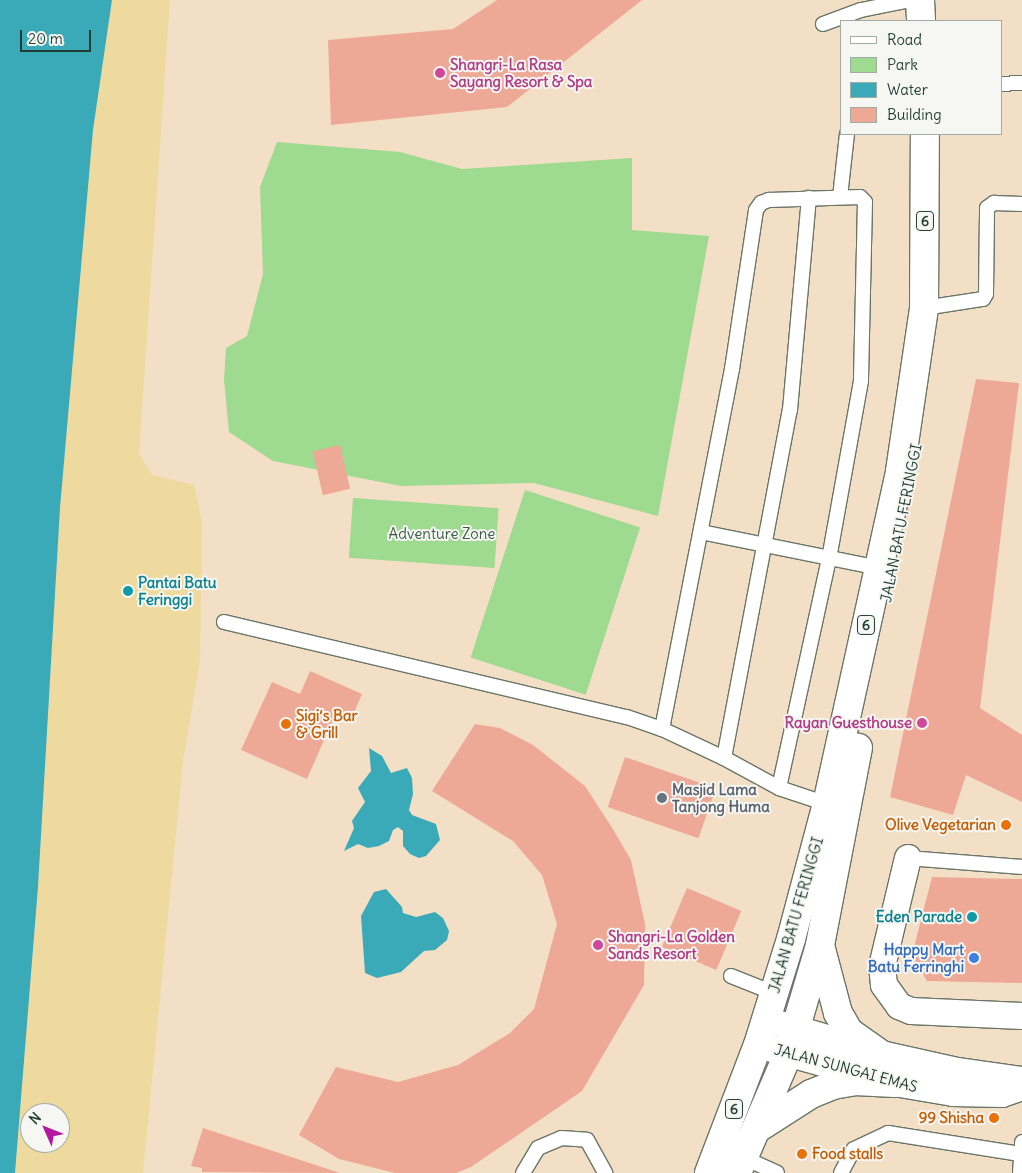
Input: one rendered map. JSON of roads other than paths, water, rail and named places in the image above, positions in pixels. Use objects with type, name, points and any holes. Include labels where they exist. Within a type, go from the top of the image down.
[{"type":"main road","points":[[920,0],[921,20]]},
{"type":"main road","points":[[938,0],[938,20]]},
{"type":"main road","name":"JALAN BATU FERINGGI","points":[[762,1032],[827,804],[879,568],[932,307],[925,135]]},
{"type":"main road","name":"JALAN BATU FERINGGI","points":[[792,1041],[820,945],[930,381],[940,135]]},
{"type":"main road","points":[[820,945],[838,1013],[849,1032],[880,1054]]},
{"type":"main road","name":"6","points":[[709,1173],[762,1032]]},
{"type":"main road","name":"6","points":[[741,1165],[758,1128],[792,1041]]},
{"type":"main road","points":[[758,1128],[811,1094],[833,1085],[855,1081],[894,1083]]},
{"type":"street","points":[[908,858],[882,966],[884,984],[899,1006],[911,1011],[1022,1016]]},
{"type":"street","name":"JALAN SUNGAI EMAS","points":[[762,1032],[792,1041],[894,1083],[953,1093],[1002,1094],[1022,1086]]},
{"type":"street","name":"JALAN SUNGAI EMAS","points":[[792,1041],[880,1054],[957,1071],[1022,1080]]},
{"type":"lane","points":[[823,24],[861,10],[911,0]]},
{"type":"lane","points":[[1002,84],[1022,82]]},
{"type":"lane","points":[[840,197],[847,135]]},
{"type":"lane","points":[[662,729],[732,369],[756,210],[761,203],[809,198],[860,197],[865,202],[861,381],[829,559],[779,788]]},
{"type":"lane","points":[[724,758],[790,410],[809,198]]},
{"type":"lane","points":[[932,307],[983,299],[986,294],[987,208],[994,203],[1022,204]]},
{"type":"lane","points":[[701,532],[879,568]]},
{"type":"lane","points":[[224,622],[627,717],[662,729],[724,758],[779,788],[827,804]]},
{"type":"lane","points":[[908,858],[1022,867]]},
{"type":"lane","points":[[731,976],[774,993]]},
{"type":"lane","points":[[841,1173],[854,1148],[888,1132],[1021,1148],[1020,1173]]},
{"type":"lane","points":[[523,1173],[538,1148],[561,1138],[587,1140],[601,1171]]},
{"type":"lane","points":[[741,1165],[777,1173]]},
{"type":"water","points":[[0,0],[112,0],[93,130],[60,508],[38,887],[15,1173],[0,1173]]},
{"type":"water","points":[[369,748],[382,756],[391,773],[407,768],[412,778],[413,794],[409,810],[412,815],[436,824],[440,840],[426,856],[419,858],[410,854],[403,846],[403,831],[398,827],[393,830],[389,841],[379,846],[368,848],[358,844],[344,851],[354,828],[352,821],[365,802],[358,788],[371,771]]},
{"type":"water","points":[[386,889],[402,907],[403,913],[416,917],[435,912],[443,918],[449,931],[447,940],[435,950],[424,951],[401,972],[377,978],[365,973],[361,916],[374,892]]},
{"type":"place","name":"Shangri-La Rasa Sayang Resort & Spa","points":[[440,73]]},
{"type":"place","name":"Pantai Batu Feringgi","points":[[128,591]]},
{"type":"place","name":"Rayan Guesthouse","points":[[922,723]]},
{"type":"place","name":"Sigi‘s Bar & Grill","points":[[286,724]]},
{"type":"place","name":"Masjid Lama Tanjong Huma","points":[[662,798]]},
{"type":"place","name":"Olive Vegetarian","points":[[1006,825]]},
{"type":"place","name":"Eden Parade","points":[[972,917]]},
{"type":"place","name":"Shangri-La Golden Sands Resort","points":[[598,945]]},
{"type":"place","name":"Happy Mart Batu Ferringhi","points":[[974,958]]},
{"type":"place","name":"99 Shisha","points":[[994,1118]]},
{"type":"place","name":"Food stalls","points":[[802,1154]]},
{"type":"park label","name":"Adventure Zone","points":[[442,534]]}]
